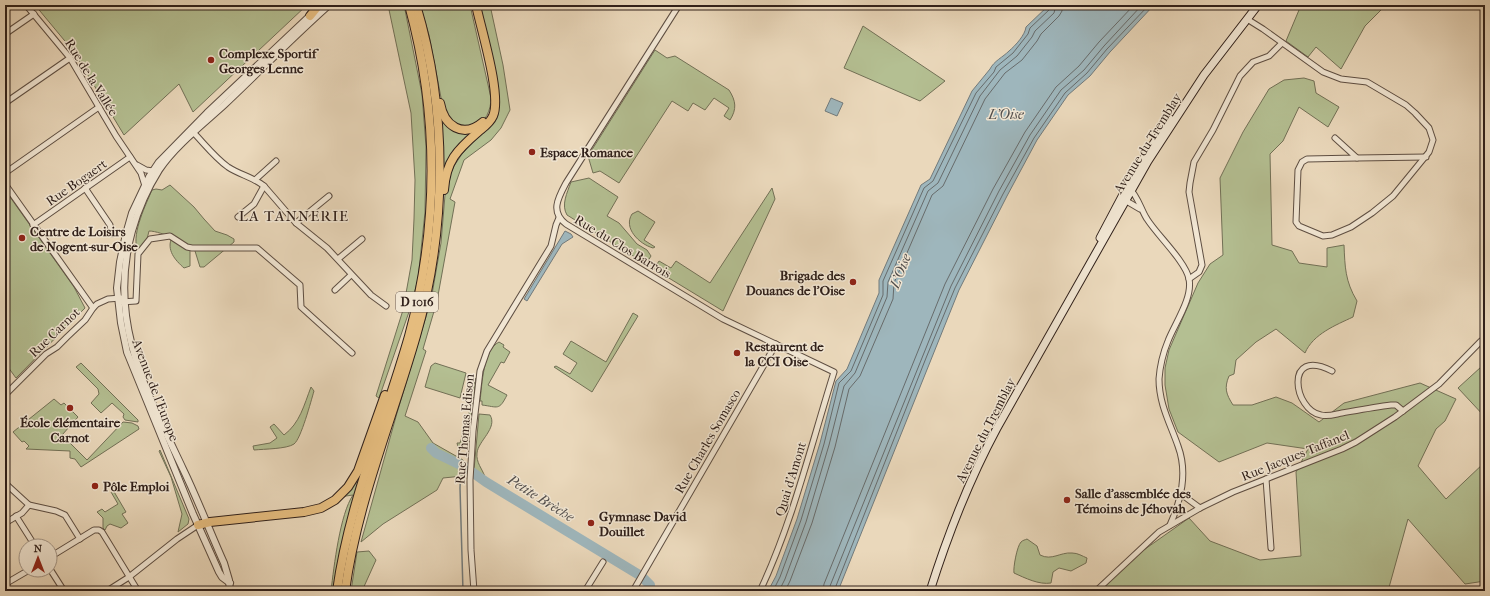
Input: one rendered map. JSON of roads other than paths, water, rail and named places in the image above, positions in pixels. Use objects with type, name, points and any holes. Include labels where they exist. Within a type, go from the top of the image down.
[{"type":"highway","points":[[310,16],[319,5]]},
{"type":"highway","name":"D 1016","points":[[337,591],[352,518],[413,320],[428,242],[432,162],[427,92],[419,49],[408,5]]},
{"type":"highway","name":"D 1016","points":[[416,5],[427,52],[434,93],[439,148],[439,195],[436,238]]},
{"type":"highway","name":"D 1016","points":[[427,52],[446,120],[452,126],[459,129],[471,129],[480,125],[490,114],[492,109],[492,98],[472,5]]},
{"type":"highway","name":"D 1016","points":[[345,591],[349,563],[361,515],[419,326],[430,274],[442,208],[446,174],[449,164],[460,149],[490,121],[495,106],[493,83],[476,5]]},
{"type":"highway","name":"D 1016","points":[[202,524],[313,510],[329,504],[342,494],[358,471],[413,320]]},
{"type":"main road","name":"Avenue du Tremblay","points":[[930,591],[952,527],[984,451],[1076,286],[1151,156],[1204,75],[1258,5]]},
{"type":"street","name":"Rue de la Vallée","points":[[26,5],[70,58],[143,176],[145,186]]},
{"type":"street","name":"Avenue de l'Europe","points":[[121,300],[129,246],[135,222],[142,202],[162,166],[192,131],[323,5]]},
{"type":"street","name":"Avenue de l'Europe","points":[[230,591],[230,583],[224,563],[202,524],[136,360],[121,300],[118,275],[124,239],[132,214],[145,186],[153,171],[166,153],[329,5]]},
{"type":"street","name":"Rue du Clos Barrois","points":[[679,5],[564,187],[557,203],[559,218],[566,224],[723,319],[834,372]]},
{"type":"street","points":[[5,34],[34,14]]},
{"type":"street","points":[[1246,19],[1323,72],[1341,79],[1367,82],[1409,108],[1428,126],[1432,134],[1432,146],[1426,156],[1393,196],[1372,213],[1351,227],[1337,234],[1326,236],[1317,234],[1299,226],[1295,217],[1298,173],[1302,162],[1309,158],[1426,156]]},
{"type":"street","points":[[1189,279],[1199,272],[1202,265],[1190,192],[1192,172],[1196,158],[1213,130],[1235,83],[1242,73],[1253,62],[1271,54],[1282,43]]},
{"type":"street","points":[[5,103],[70,58]]},
{"type":"street","points":[[5,173],[99,107]]},
{"type":"street","points":[[192,131],[226,165],[264,186],[296,223],[327,248],[351,275],[386,306]]},
{"type":"street","points":[[1335,138],[1357,158]]},
{"type":"street","name":"Rue Bogaert","points":[[34,224],[130,157]]},
{"type":"street","points":[[255,180],[276,161]]},
{"type":"street","name":"Rue de la Vallée","points":[[135,163],[144,169],[153,171]]},
{"type":"street","points":[[5,184],[92,308]]},
{"type":"street","points":[[238,217],[254,204],[264,186]]},
{"type":"street","points":[[85,188],[110,225],[112,234]]},
{"type":"street","points":[[1131,190],[1141,209],[1155,230],[1184,267],[1189,279],[1188,294],[1166,347],[1161,363],[1159,378],[1162,404],[1180,451],[1183,473],[1181,494],[1170,525]]},
{"type":"street","points":[[296,223],[329,196]]},
{"type":"street","points":[[1126,200],[1141,209]]},
{"type":"street","name":"Rue Thomas Edison","points":[[474,591],[470,550],[470,466],[476,399],[483,361],[487,351],[551,246],[559,218]]},
{"type":"street","points":[[121,300],[136,301],[138,254],[150,239],[170,236],[192,248],[258,248],[300,285],[301,307],[352,353]]},
{"type":"street","points":[[338,259],[362,239]]},
{"type":"street","points":[[335,290],[351,275]]},
{"type":"street","name":"Rue Carnot","points":[[5,395],[46,354],[68,338],[86,318],[92,308],[102,301],[121,300]]},
{"type":"street","name":"Rue Jacques Taffanel","points":[[1096,591],[1159,532],[1170,525],[1233,492],[1352,445],[1403,411],[1443,380],[1485,338]]},
{"type":"street","name":"Rue Charles Somasco","points":[[632,591],[776,344]]},
{"type":"street","points":[[1332,371],[1309,365],[1304,366],[1299,372],[1298,382],[1301,399],[1308,408],[1316,414],[1327,416],[1391,404],[1396,405],[1403,411]]},
{"type":"street","name":"Quai d'Amont","points":[[760,591],[780,545],[794,506],[834,372]]},
{"type":"street","points":[[1266,479],[1271,548]]},
{"type":"street","points":[[5,483],[29,504],[65,515],[80,539]]},
{"type":"street","points":[[1181,494],[1200,508]]},
{"type":"street","points":[[5,523],[23,511],[29,504]]},
{"type":"street","points":[[16,516],[30,538]]},
{"type":"street","points":[[107,591],[129,577],[177,539],[202,524]]},
{"type":"street","points":[[58,552],[94,530],[99,530],[102,532],[138,591]]},
{"type":"street","points":[[586,591],[603,562]]},
{"type":"street","points":[[5,584],[18,576]]},
{"type":"street","points":[[56,578],[64,591]]},
{"type":"water","name":"L’Oise","points":[[1049,5],[1154,5],[1110,52],[1090,76],[1068,95],[1037,140],[959,290],[838,591],[768,591],[776,576],[797,519],[820,443],[836,381],[847,369],[879,293],[879,280],[921,185],[930,179],[972,91],[994,64],[1017,43],[1022,37],[1026,27]]},
{"type":"water","points":[[831,98],[843,103],[837,116],[825,111]]},
{"type":"water","points":[[565,231],[573,237],[562,244],[527,301],[524,299]]},
{"type":"waterway","name":"Petite Brèche","points":[[431,448],[436,453],[465,467],[486,482],[641,576],[650,585],[649,591]]},
{"type":"waterway","points":[[461,465],[460,488],[463,591]]},
{"type":"place","name":"Complexe Sportif Georges Lenne","points":[[211,60]]},
{"type":"place","name":"Espace Romance","points":[[532,152]]},
{"type":"place","name":"Centre de Loisirs de Nogent-sur-Oise","points":[[22,238]]},
{"type":"place","name":"Brigade des Douanes de l'Oise","points":[[853,282]]},
{"type":"place","name":"Restaurent de la CCI Oise","points":[[737,353]]},
{"type":"place","name":"École élémentaire Carnot","points":[[70,408]]},
{"type":"place","name":"Pôle Emploi","points":[[95,486]]},
{"type":"place","name":"Salle d'assemblée des Témoins de Jéhovah","points":[[1067,500]]},
{"type":"place","name":"Gymnase David Douillet","points":[[591,523]]},
{"type":"district","name":"LA TANNERIE","points":[[294,216]]},
{"type":"water label","name":"L'Oise","points":[[900,271]]}]
